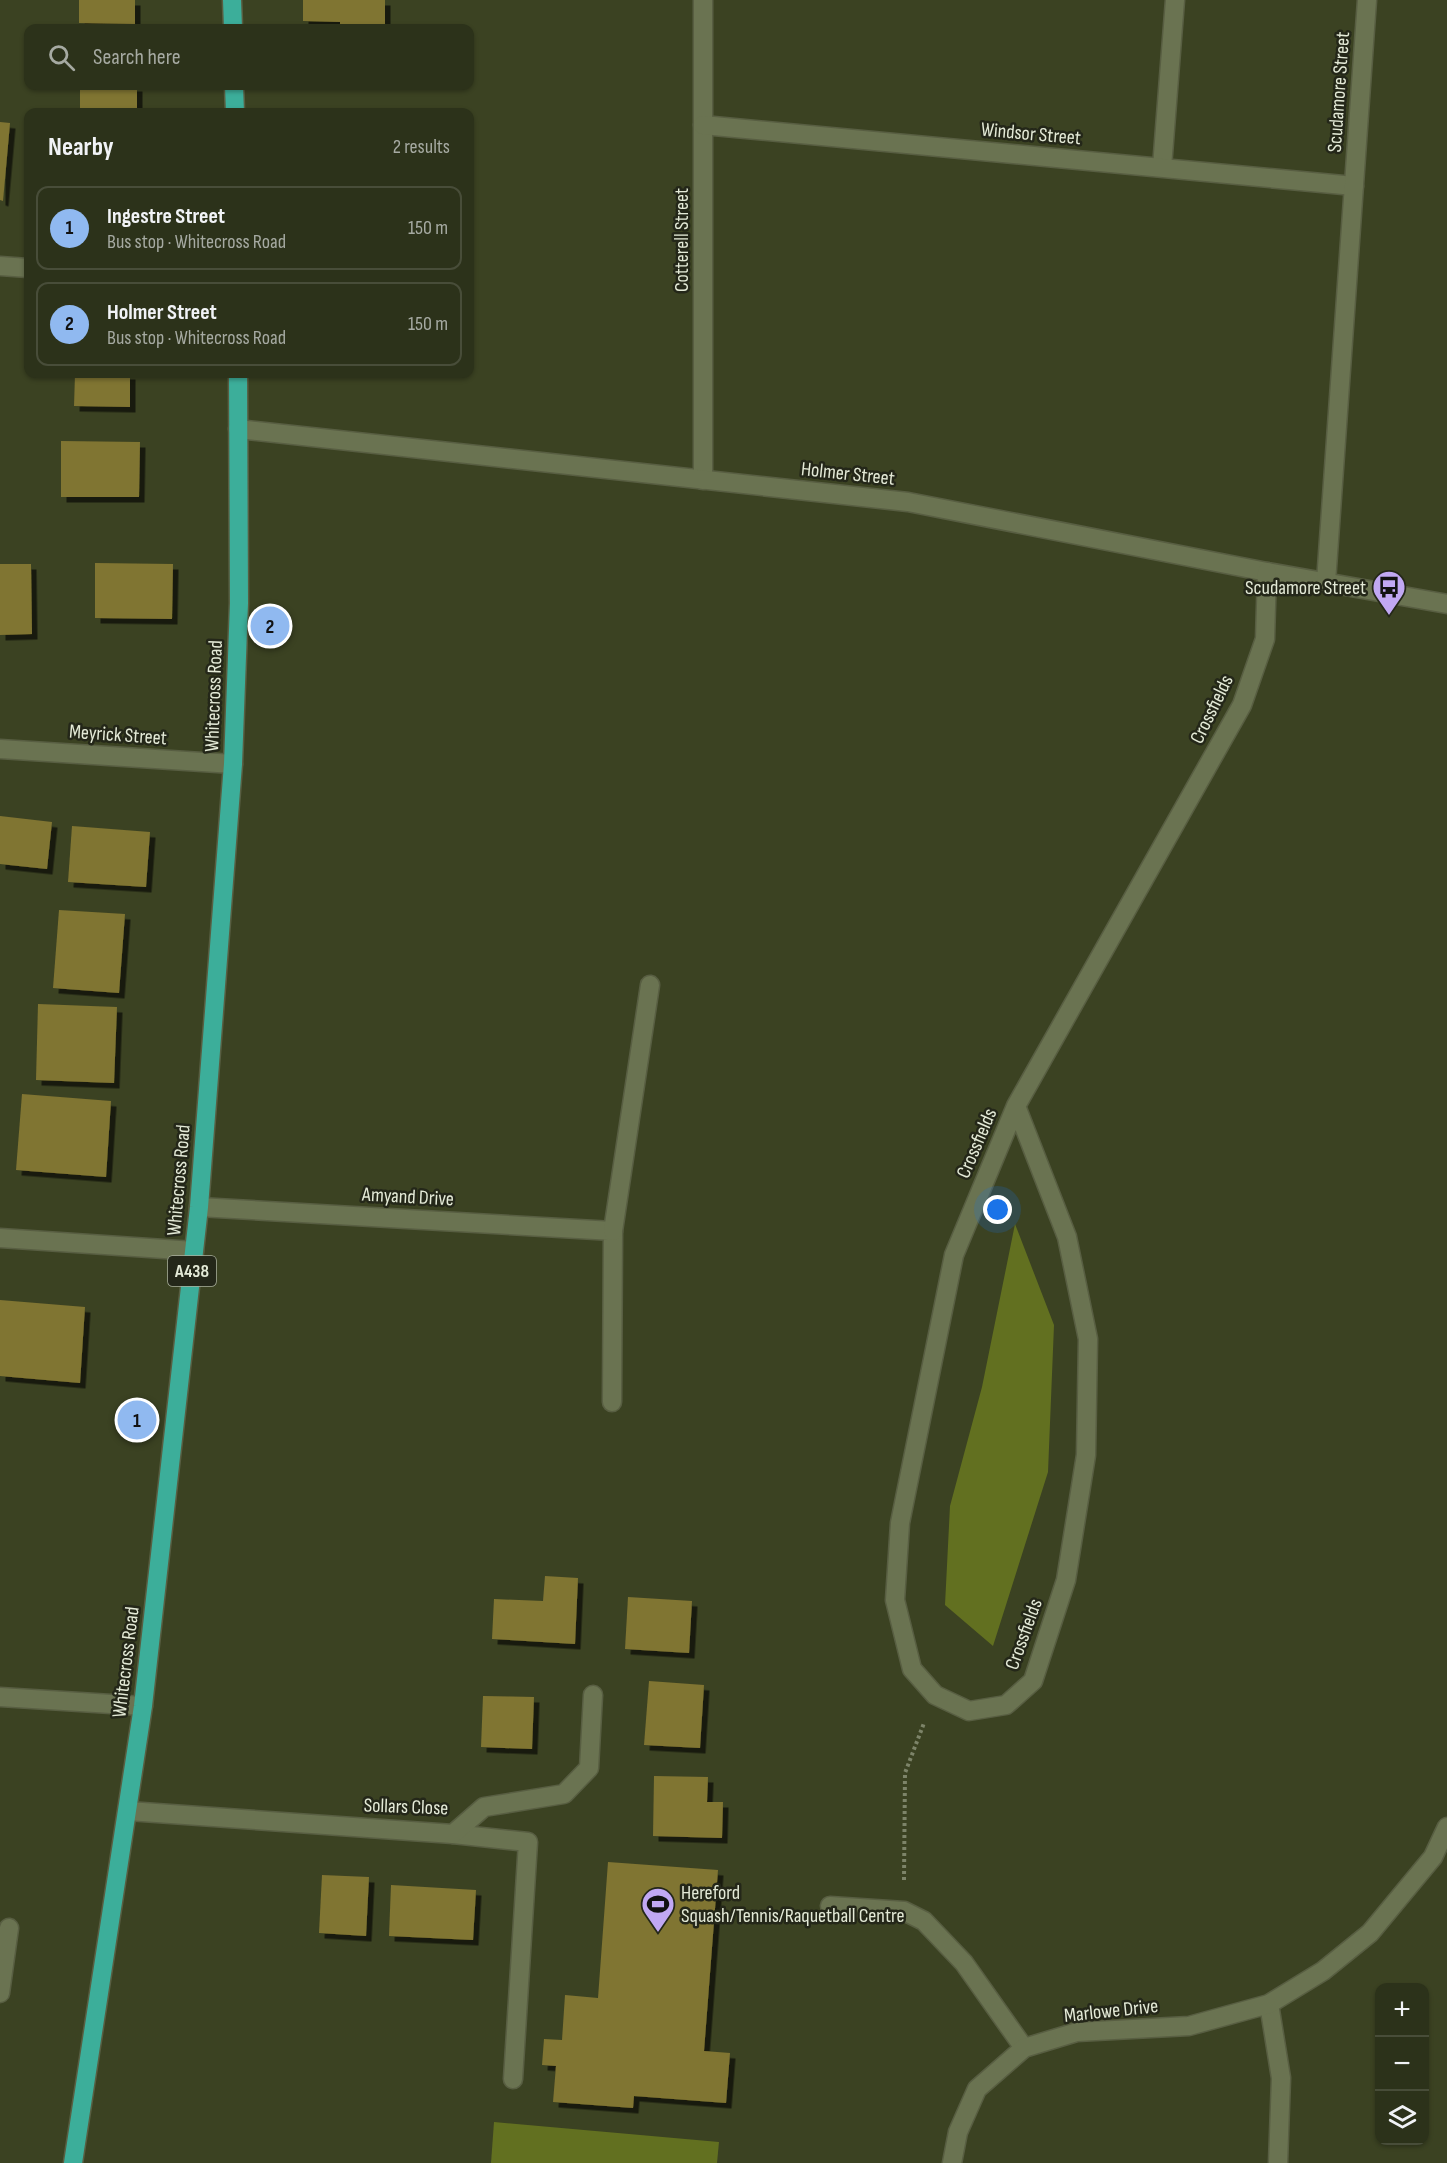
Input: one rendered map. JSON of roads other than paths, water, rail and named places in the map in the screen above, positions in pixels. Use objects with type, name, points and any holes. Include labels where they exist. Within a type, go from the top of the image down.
[{"type":"highway","points":[[232,0],[233,24]]},
{"type":"highway","points":[[234,90],[235,108]]},
{"type":"highway","name":"Whitecross Road","points":[[73,2163],[143,1706],[199,1207],[233,764],[239,603],[238,378]]},
{"type":"street","name":"Cotterell Street","points":[[703,0],[704,480]]},
{"type":"street","points":[[1162,168],[1174,0]]},
{"type":"street","name":"Scudamore Street","points":[[1326,582],[1367,0]]},
{"type":"street","name":"Windsor Street","points":[[703,125],[1354,186]]},
{"type":"street","points":[[0,266],[24,268]]},
{"type":"street","name":"Holmer Street","points":[[238,429],[908,502],[1268,572],[1447,604]]},
{"type":"street","name":"Crossfields","points":[[1016,1106],[1067,1237],[1088,1339],[1086,1455],[1066,1580],[1033,1681],[1006,1705],[969,1711],[935,1695],[912,1668],[895,1600],[900,1523],[954,1255],[1016,1106],[1242,705],[1265,639],[1268,572]]},
{"type":"street","name":"Meyrick Street","points":[[0,749],[233,764]]},
{"type":"street","points":[[612,1402],[613,1231],[650,985]]},
{"type":"street","name":"Amyand Drive","points":[[199,1207],[613,1231]]},
{"type":"street","points":[[0,1238],[194,1251]]},
{"type":"street","name":"Sollars Close","points":[[128,1810],[453,1834],[484,1807],[564,1794],[589,1768],[593,1695]]},
{"type":"street","points":[[0,1697],[143,1706]]},
{"type":"street","name":"Marlowe Drive","points":[[952,2163],[958,2132],[977,2089],[1024,2048],[1077,2032],[1189,2026],[1269,2004],[1323,1971],[1370,1933],[1433,1857],[1447,1827]]},
{"type":"street","points":[[453,1834],[528,1842],[513,2079]]},
{"type":"street","points":[[830,1906],[904,1911],[924,1921],[964,1963],[1024,2048]]},
{"type":"street","points":[[0,1993],[9,1928]]},
{"type":"street","points":[[1269,2004],[1281,2078],[1278,2163]]},
{"type":"place","name":"Scudamore Street","points":[[1389,616]]},
{"type":"place","name":"Holmer Street","points":[[270,626]]},
{"type":"place","name":"Ingestre Street","points":[[137,1420]]},
{"type":"place","name":"Hereford Squash/Tennis/Raquetball Centre","points":[[658,1933]]}]
